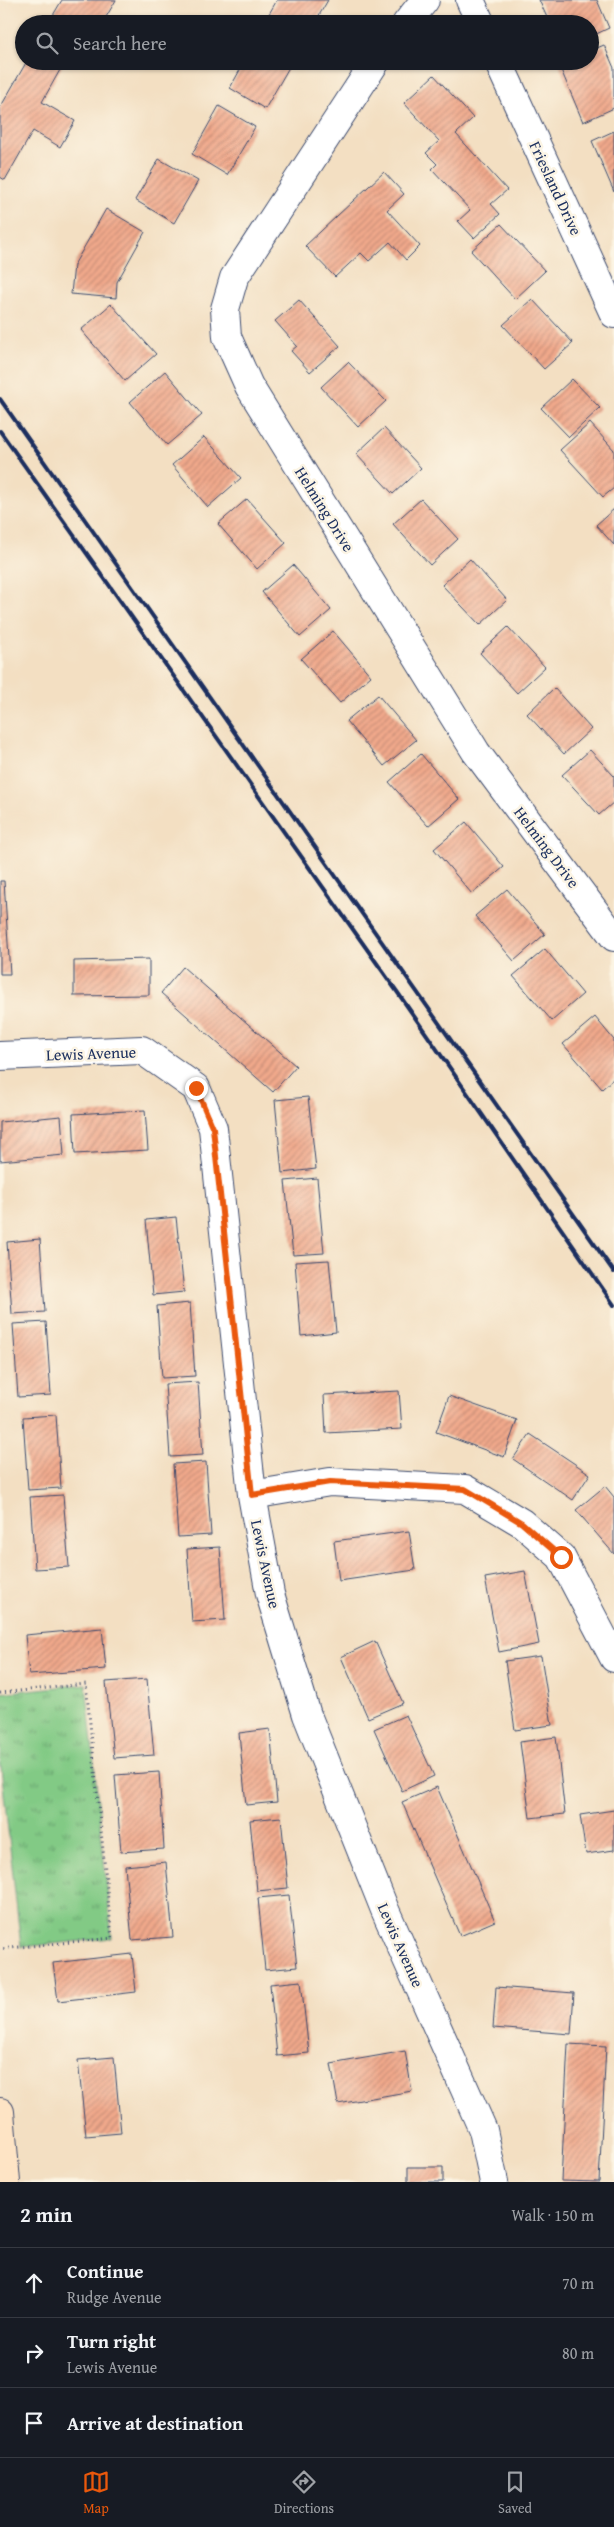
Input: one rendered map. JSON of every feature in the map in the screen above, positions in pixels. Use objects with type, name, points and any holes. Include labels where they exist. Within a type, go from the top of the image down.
[{"type":"street","points":[[413,15],[425,0]]},
{"type":"street","points":[[470,0],[477,15]]},
{"type":"street","name":"Helming Drive","points":[[370,70],[234,278],[225,309],[227,337],[249,386],[476,752],[614,937]]},
{"type":"street","name":"Friesland Drive","points":[[502,70],[614,314]]},
{"type":"street","name":"Lewis Avenue","points":[[0,1056],[142,1050],[196,1088],[213,1128],[252,1495],[270,1594],[307,1715],[384,1910],[483,2130],[494,2182]]},
{"type":"street","points":[[252,1495],[330,1482],[465,1489],[522,1523],[561,1557],[614,1658]]},
{"type":"street","points":[[0,2112],[6,2182]]},
{"type":"path","points":[[0,1693],[86,1684],[112,1938],[0,1949]]},
{"type":"green space","points":[[86,1684],[112,1938],[21,1947],[0,1758],[0,1693]]},
{"type":"building","points":[[62,0],[116,0],[107,15],[53,15]]},
{"type":"building","points":[[277,0],[328,0],[319,15],[268,15]]},
{"type":"building","points":[[539,0],[597,0],[609,28],[599,33],[599,15],[546,15]]},
{"type":"building","points":[[604,45],[614,68],[614,108],[583,122],[561,70],[599,70],[599,47]]},
{"type":"building","points":[[22,70],[60,70],[42,102],[75,121],[60,147],[33,131],[5,180],[0,177],[0,108]]},
{"type":"building","points":[[240,70],[287,70],[265,109],[230,88]]},
{"type":"building","points":[[434,75],[473,118],[456,134],[507,190],[491,204],[500,214],[474,238],[458,221],[470,210],[432,169],[437,164],[426,153],[439,141],[404,103]]},
{"type":"building","points":[[219,106],[255,127],[227,175],[192,154]]},
{"type":"building","points":[[614,131],[614,192],[592,141]]},
{"type":"building","points":[[159,159],[198,181],[174,223],[135,200]]},
{"type":"building","points":[[384,172],[404,194],[387,210],[420,246],[406,260],[390,242],[369,261],[361,253],[335,277],[305,246]]},
{"type":"building","points":[[106,209],[145,232],[117,282],[116,298],[71,294],[74,265]]},
{"type":"building","points":[[501,224],[545,271],[515,299],[471,251]]},
{"type":"building","points":[[532,299],[573,343],[544,369],[503,325]]},
{"type":"building","points":[[299,300],[340,346],[310,372],[291,351],[297,346],[275,321]]},
{"type":"building","points":[[111,304],[156,354],[125,381],[81,330]]},
{"type":"building","points":[[348,362],[386,401],[358,427],[321,387]]},
{"type":"building","points":[[165,371],[202,415],[167,445],[130,402]]},
{"type":"building","points":[[572,379],[600,408],[569,437],[541,408]]},
{"type":"building","points":[[590,423],[614,450],[614,488],[603,497],[560,450]]},
{"type":"building","points":[[384,428],[421,468],[393,494],[356,454]]},
{"type":"building","points":[[204,437],[241,478],[208,507],[172,465]]},
{"type":"building","points":[[247,499],[286,543],[257,569],[218,524]]},
{"type":"building","points":[[421,499],[458,539],[430,565],[393,524]]},
{"type":"building","points":[[614,509],[614,545],[596,525]]},
{"type":"building","points":[[470,559],[507,600],[480,625],[442,585]]},
{"type":"building","points":[[293,565],[331,610],[300,637],[262,592]]},
{"type":"building","points":[[508,627],[545,667],[517,693],[480,653]]},
{"type":"building","points":[[333,631],[371,676],[340,703],[301,659]]},
{"type":"building","points":[[554,688],[591,729],[564,754],[527,714]]},
{"type":"building","points":[[378,695],[416,740],[384,766],[346,721]]},
{"type":"building","points":[[590,750],[614,776],[614,802],[599,815],[562,775]]},
{"type":"building","points":[[421,754],[459,799],[428,826],[389,782]]},
{"type":"building","points":[[466,822],[504,867],[472,894],[434,849]]},
{"type":"building","points":[[0,881],[4,881],[10,974],[0,974]]},
{"type":"building","points":[[507,889],[545,934],[514,961],[475,916]]},
{"type":"building","points":[[545,949],[583,994],[552,1021],[513,976]]},
{"type":"building","points":[[149,959],[149,995],[74,996],[74,961]]},
{"type":"building","points":[[183,967],[296,1066],[273,1092],[161,993]]},
{"type":"building","points":[[595,1017],[614,1040],[614,1078],[602,1089],[563,1044]]},
{"type":"building","points":[[308,1097],[316,1169],[282,1173],[275,1100]]},
{"type":"building","points":[[145,1110],[148,1150],[75,1154],[73,1114]]},
{"type":"building","points":[[61,1116],[64,1155],[0,1161],[0,1122]]},
{"type":"building","points":[[317,1178],[324,1253],[293,1255],[285,1181]]},
{"type":"building","points":[[176,1217],[184,1292],[153,1295],[146,1220]]},
{"type":"building","points":[[40,1239],[45,1312],[12,1314],[7,1242]]},
{"type":"building","points":[[329,1260],[336,1332],[301,1336],[295,1262]]},
{"type":"building","points":[[190,1303],[195,1376],[162,1378],[157,1306]]},
{"type":"building","points":[[46,1322],[51,1395],[18,1397],[13,1324]]},
{"type":"building","points":[[198,1382],[203,1455],[170,1457],[165,1384]]},
{"type":"building","points":[[399,1391],[402,1429],[326,1433],[324,1395]]},
{"type":"building","points":[[449,1396],[517,1420],[504,1457],[436,1432]]},
{"type":"building","points":[[56,1415],[61,1488],[28,1490],[23,1417]]},
{"type":"building","points":[[530,1434],[590,1474],[573,1500],[513,1459]]},
{"type":"building","points":[[206,1462],[211,1535],[178,1537],[173,1464]]},
{"type":"building","points":[[605,1486],[614,1497],[614,1554],[576,1510]]},
{"type":"building","points":[[63,1495],[69,1567],[35,1569],[30,1497]]},
{"type":"building","points":[[409,1531],[415,1570],[339,1581],[334,1541]]},
{"type":"building","points":[[220,1547],[225,1620],[192,1622],[187,1549]]},
{"type":"building","points":[[525,1571],[539,1644],[499,1652],[485,1578]]},
{"type":"building","points":[[102,1628],[106,1669],[29,1675],[25,1635]]},
{"type":"building","points":[[375,1641],[403,1703],[368,1718],[341,1657]]},
{"type":"building","points":[[541,1656],[552,1725],[515,1730],[505,1661]]},
{"type":"building","points":[[147,1679],[154,1755],[114,1758],[106,1682]]},
{"type":"building","points":[[406,1715],[434,1776],[402,1791],[374,1729]]},
{"type":"building","points":[[270,1729],[277,1802],[246,1805],[239,1733]]},
{"type":"building","points":[[556,1737],[565,1814],[530,1818],[520,1742]]},
{"type":"building","points":[[159,1772],[164,1849],[121,1852],[115,1775]]},
{"type":"building","points":[[437,1787],[495,1921],[460,1936],[402,1802]]},
{"type":"building","points":[[614,1810],[614,1850],[586,1854],[580,1815]]},
{"type":"building","points":[[281,1817],[288,1888],[257,1891],[250,1820]]},
{"type":"building","points":[[166,1862],[173,1937],[132,1940],[125,1866]]},
{"type":"building","points":[[289,1895],[297,1967],[265,1970],[258,1898]]},
{"type":"building","points":[[132,1954],[136,1992],[58,2001],[53,1963]]},
{"type":"building","points":[[301,1981],[309,2053],[277,2056],[270,1984]]},
{"type":"building","points":[[496,1987],[574,1993],[571,2034],[493,2028]]},
{"type":"building","points":[[568,2044],[606,2046],[599,2182],[561,2181]]},
{"type":"building","points":[[405,2051],[412,2091],[338,2104],[331,2064]]},
{"type":"building","points":[[114,2057],[121,2133],[86,2136],[78,2060]]},
{"type":"building","points":[[408,2167],[443,2167],[443,2182],[408,2182]]},
{"type":"railway","points":[[0,399],[614,1272]]},
{"type":"railway","points":[[0,431],[398,993],[614,1305]]},
{"type":"route","points":[[196,1088],[213,1128],[252,1495],[330,1482],[465,1489],[522,1523],[561,1557]]}]
